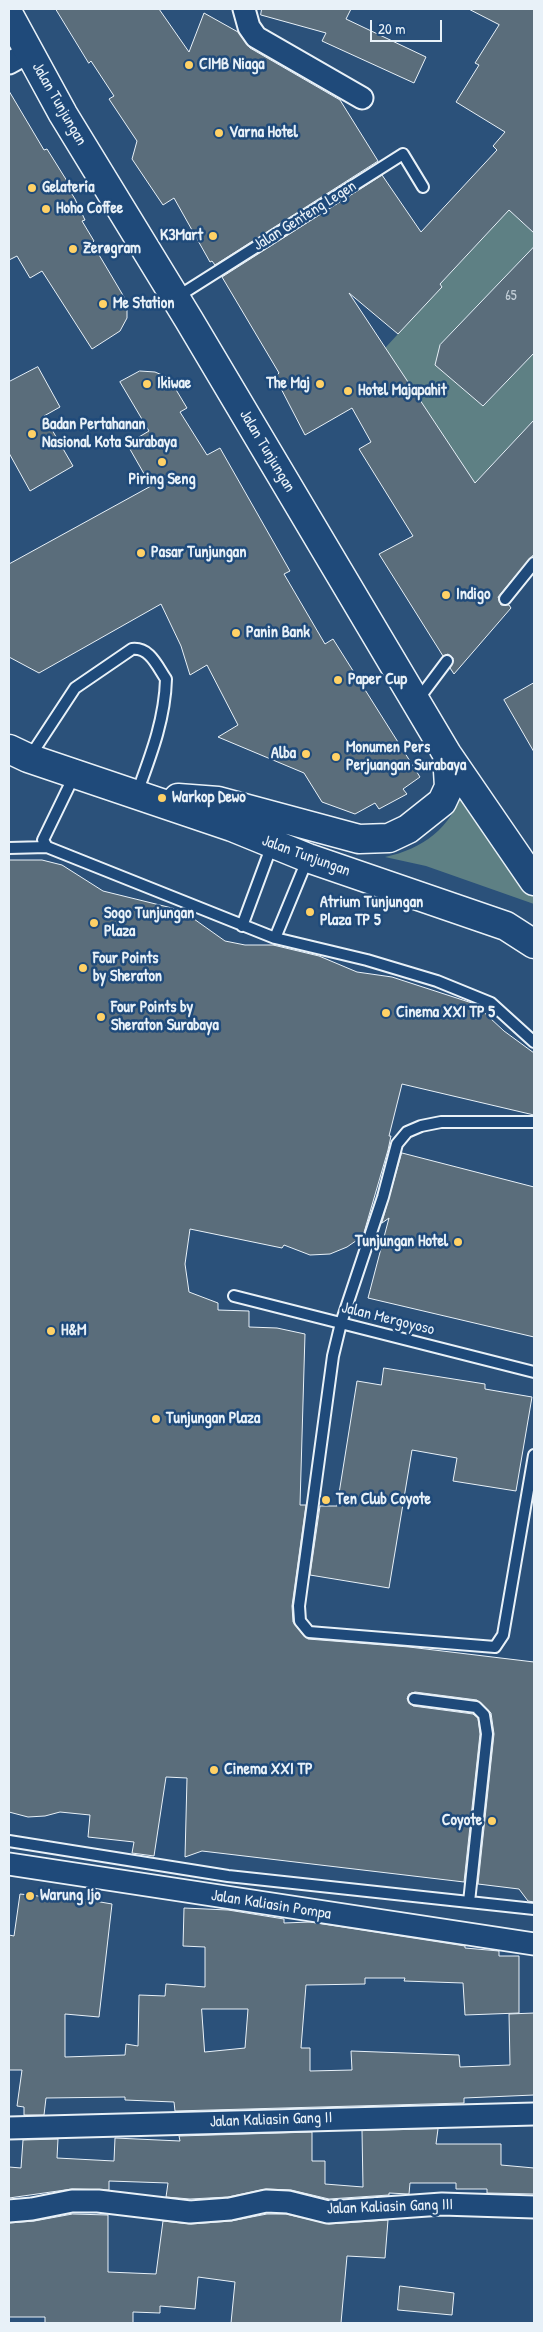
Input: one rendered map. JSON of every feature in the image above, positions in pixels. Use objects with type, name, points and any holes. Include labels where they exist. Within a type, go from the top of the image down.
[{"type":"main road","name":"Jalan Tunjungan","points":[[9,15],[19,57],[63,114],[447,754],[534,882]]},
{"type":"main road","name":"Jalan Tunjungan","points":[[18,754],[232,827],[272,845],[506,926],[534,944]]},
{"type":"main road","points":[[140,795],[218,801],[359,839],[390,838],[408,829],[442,802],[449,787],[447,754]]},
{"type":"street","points":[[244,9],[248,27],[256,36],[362,98]]},
{"type":"street","name":"Jalan Kaliasin Pompa","points":[[9,1864],[534,1944]]},
{"type":"street","name":"Jalan Kaliasin Gang II","points":[[9,2128],[534,2114]]},
{"type":"street","name":"Jalan Kaliasin Gang III","points":[[9,2211],[32,2209],[72,2201],[98,2201],[190,2212],[230,2209],[266,2201],[288,2202],[328,2212],[442,2204],[534,2206]]},
{"type":"lane","name":"Jalan Genteng Legen","points":[[175,299],[403,154],[423,187]]},
{"type":"lane","points":[[505,599],[534,564]]},
{"type":"lane","points":[[18,754],[76,688],[132,649],[141,648],[147,651],[166,679],[162,717],[140,795]]},
{"type":"lane","points":[[416,702],[447,662]]},
{"type":"lane","points":[[46,847],[43,840],[76,773]]},
{"type":"lane","points":[[242,926],[272,845]]},
{"type":"lane","points":[[9,848],[46,847],[276,938],[367,960],[437,981],[491,1003],[534,1042]]},
{"type":"lane","points":[[276,938],[308,858]]},
{"type":"lane","points":[[534,1122],[441,1122],[421,1126],[407,1132],[397,1144],[383,1197],[341,1323],[333,1356],[299,1606],[300,1620],[309,1632],[495,1647],[503,1635],[534,1455]]},
{"type":"lane","name":"Jalan Mergoyoso","points":[[234,1296],[534,1372]]},
{"type":"lane","points":[[414,1699],[476,1707],[481,1710],[487,1722],[482,1790],[469,1902]]},
{"type":"lane","points":[[9,1841],[228,1876],[534,1910]]},
{"type":"green space","points":[[509,210],[534,233],[534,247],[440,345],[483,406],[534,353],[534,420],[475,483],[365,370],[441,287],[440,284]]},
{"type":"green space","points":[[463,790],[534,895],[534,904],[426,866],[385,857],[412,849],[434,835],[451,815]]},
{"type":"building","points":[[56,9],[159,9],[189,52],[204,13],[238,32],[250,48],[340,100],[378,161],[215,265],[212,261],[210,262],[174,198],[163,205],[132,159],[137,141],[109,99],[114,96],[91,61],[89,63]]},
{"type":"building","points":[[262,9],[351,9],[346,19],[426,57],[414,83],[322,41],[326,33],[261,15]]},
{"type":"building","name":"Hotel Majapahit","points":[[469,9],[534,9],[534,233],[509,210],[440,284],[442,287],[398,334],[349,293],[475,483],[534,420],[534,554],[498,597],[501,605],[509,605],[511,608],[454,674],[450,668],[453,658],[448,654],[443,656],[379,554],[413,536],[359,449],[371,442],[352,408],[305,435],[275,377],[279,373],[222,277],[382,175],[421,232],[497,150],[493,146],[505,132],[456,102],[479,65],[475,63],[499,25]]},
{"type":"building","points":[[9,91],[44,150],[47,149],[67,181],[65,183],[85,220],[82,221],[94,241],[92,243],[127,302],[127,318],[120,331],[92,349],[42,271],[30,278],[17,256],[9,260]]},
{"type":"building","name":"Hotel Majapahit","points":[[534,247],[534,353],[483,406],[435,365],[440,345]]},
{"type":"building","name":"Badan Pertahanan Nasional Kota Surabaya","points":[[38,367],[60,407],[44,416],[73,466],[30,491],[9,453],[9,382]]},
{"type":"building","points":[[140,371],[155,372],[169,378],[187,408],[180,412],[207,455],[220,448],[290,571],[284,574],[325,644],[333,639],[420,777],[403,789],[407,794],[379,809],[375,803],[355,814],[322,802],[304,773],[218,737],[238,725],[207,665],[190,675],[181,646],[161,604],[39,673],[9,657],[9,564],[151,486],[127,444],[149,431],[120,382]]},
{"type":"building","points":[[534,683],[534,752],[504,700]]},
{"type":"building","name":"Tunjungan Plaza","points":[[9,860],[42,860],[62,865],[103,891],[172,908],[194,919],[225,941],[245,945],[273,945],[319,956],[357,972],[392,977],[475,1004],[504,1031],[534,1053],[534,1115],[402,1084],[389,1136],[391,1136],[388,1150],[363,1236],[347,1247],[330,1254],[310,1255],[284,1245],[282,1248],[190,1229],[185,1264],[189,1292],[218,1303],[218,1310],[249,1311],[249,1327],[277,1328],[305,1334],[300,1505],[306,1505],[292,1606],[293,1622],[304,1636],[308,1639],[409,1647],[534,1662],[534,1902],[528,1901],[519,1889],[478,1884],[494,1734],[491,1713],[477,1700],[415,1692],[409,1694],[407,1699],[413,1706],[473,1714],[478,1718],[480,1734],[464,1882],[202,1851],[185,1857],[187,1778],[166,1777],[154,1856],[132,1853],[134,1842],[88,1837],[90,1815],[60,1812],[45,1816],[28,1817],[9,1812]]},
{"type":"building","name":"Tunjungan Hotel","points":[[402,1153],[534,1187],[534,1337],[368,1298],[389,1218],[382,1223]]},
{"type":"building","points":[[384,1368],[485,1384],[485,1389],[532,1397],[516,1491],[453,1481],[457,1458],[412,1450],[389,1588],[310,1575],[320,1506],[337,1506],[357,1381],[381,1385]]},
{"type":"building","points":[[48,1893],[112,1904],[99,2017],[65,2014],[65,2057],[125,2055],[126,2044],[138,2046],[139,1995],[165,1996],[166,1984],[205,1987],[205,1947],[183,1946],[184,1908],[228,1910],[284,1919],[284,1923],[310,1922],[465,1946],[465,1948],[499,1951],[499,1956],[519,1956],[519,2013],[465,2015],[463,1983],[404,1981],[405,1978],[365,1978],[365,1984],[306,1985],[301,2048],[310,2048],[310,2071],[352,2070],[351,2051],[459,2055],[460,2067],[510,2065],[509,2014],[534,2013],[534,2095],[464,2098],[464,2103],[175,2111],[174,2102],[125,2100],[125,2097],[46,2098],[44,2115],[24,2115],[24,2107],[17,2106],[22,2070],[9,2070],[9,1935],[14,1936],[20,1894],[47,1897]],"holes":[[[202,2009],[248,2009],[245,2048],[205,2052]]]},
{"type":"building","points":[[438,2129],[436,2144],[501,2144],[501,2165],[534,2168],[534,2194],[487,2193],[487,2189],[456,2189],[456,2183],[410,2183],[409,2194],[389,2193],[389,2195],[329,2199],[291,2190],[266,2189],[228,2197],[190,2199],[166,2197],[168,2183],[109,2181],[109,2190],[72,2189],[9,2198],[9,2167],[21,2168],[23,2140],[58,2139],[57,2158],[114,2161],[115,2138],[180,2141],[179,2136],[312,2132],[312,2161],[325,2161],[325,2184],[363,2187],[362,2131]]},
{"type":"building","points":[[73,2214],[108,2215],[108,2272],[156,2274],[163,2221],[191,2224],[231,2221],[267,2214],[286,2214],[329,2224],[388,2220],[385,2258],[347,2256],[341,2323],[231,2323],[235,2282],[198,2277],[195,2309],[160,2306],[160,2313],[133,2312],[133,2323],[45,2323],[45,2317],[9,2317],[9,2223],[34,2221]]},
{"type":"building","points":[[400,2286],[454,2293],[452,2315],[398,2310]]},
{"type":"place","name":"CIMB Niaga","points":[[189,65]]},
{"type":"place","name":"Varna Hotel","points":[[219,133]]},
{"type":"place","name":"Gelateria","points":[[32,188]]},
{"type":"place","name":"Hoho Coffee","points":[[46,209]]},
{"type":"place","name":"K3Mart","points":[[213,236]]},
{"type":"place","name":"Zerøgram","points":[[73,249]]},
{"type":"place","name":"Me Station","points":[[103,304]]},
{"type":"place","name":"Ikiwae","points":[[147,384]]},
{"type":"place","name":"The Maj","points":[[320,384]]},
{"type":"place","name":"Hotel Majapahit","points":[[348,391]]},
{"type":"place","name":"Badan Pertahanan Nasional Kota Surabaya","points":[[32,434]]},
{"type":"place","name":"Piring Seng","points":[[162,462]]},
{"type":"place","name":"Pasar Tunjungan","points":[[141,553]]},
{"type":"place","name":"Indigo","points":[[446,595]]},
{"type":"place","name":"Panin Bank","points":[[236,633]]},
{"type":"place","name":"Paper Cup","points":[[338,680]]},
{"type":"place","name":"Alba","points":[[306,754]]},
{"type":"place","name":"Monumen Pers Perjuangan Surabaya","points":[[336,757]]},
{"type":"place","name":"Warkop Dewo","points":[[162,798]]},
{"type":"place","name":"Atrium Tunjungan Plaza TP 5","points":[[310,912]]},
{"type":"place","name":"Sogo Tunjungan Plaza","points":[[94,923]]},
{"type":"place","name":"Four Points by Sheraton","points":[[83,968]]},
{"type":"place","name":"Cinema XXI TP 5","points":[[386,1013]]},
{"type":"place","name":"Four Points by Sheraton Surabaya","points":[[101,1017]]},
{"type":"place","name":"Tunjungan Hotel","points":[[458,1242]]},
{"type":"place","name":"H&M","points":[[51,1331]]},
{"type":"place","name":"Tunjungan Plaza","points":[[156,1419]]},
{"type":"place","name":"Ten Club Coyote","points":[[326,1500]]},
{"type":"place","name":"Cinema XXI TP","points":[[214,1770]]},
{"type":"place","name":"Coyote","points":[[492,1821]]},
{"type":"place","name":"Warung Ijo","points":[[30,1896]]}]
